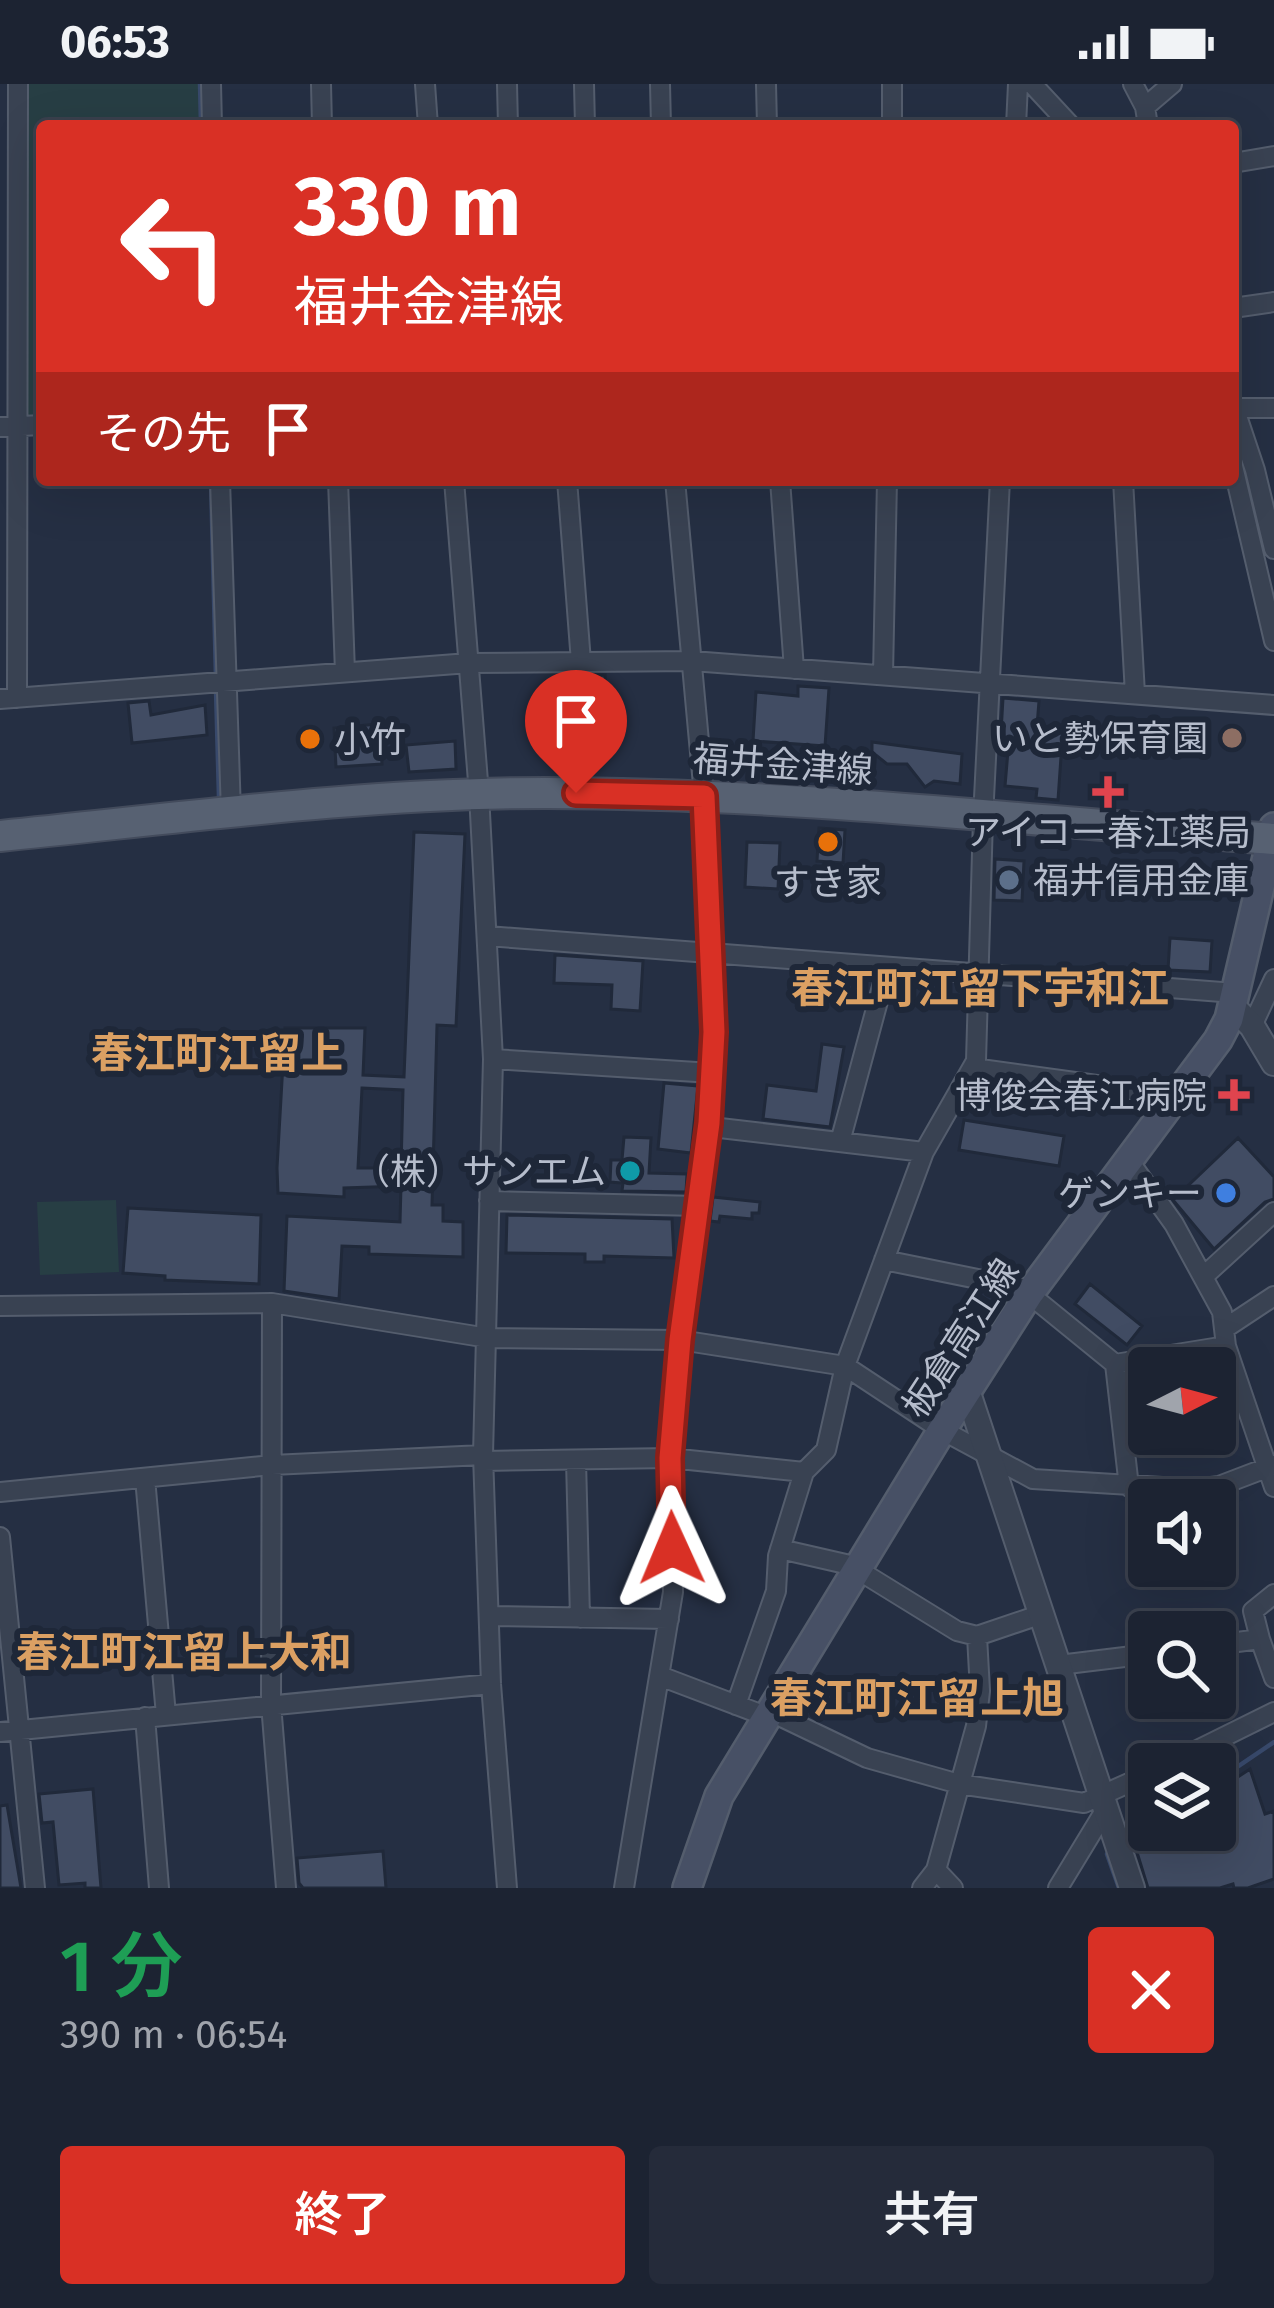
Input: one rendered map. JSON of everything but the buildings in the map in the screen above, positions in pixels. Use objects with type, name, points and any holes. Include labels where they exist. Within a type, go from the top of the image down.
[{"type":"main road","name":"福井金津線","points":[[0,836],[479,794],[704,796],[1273,834]]},
{"type":"main road","name":"板倉高江線","points":[[687,1888],[719,1796],[942,1430],[1031,1292],[1240,1009],[1273,834]]},
{"type":"street","points":[[18,84],[9,426],[9,698],[469,663],[692,661],[1274,705]]},
{"type":"street","points":[[211,84],[212,120]]},
{"type":"street","points":[[321,84],[322,120]]},
{"type":"street","points":[[425,84],[428,120]]},
{"type":"street","points":[[507,84],[508,120]]},
{"type":"street","points":[[584,84],[585,120]]},
{"type":"street","points":[[660,84],[661,120]]},
{"type":"street","points":[[766,84],[766,120]]},
{"type":"street","points":[[892,84],[892,120]]},
{"type":"street","points":[[1016,120],[1018,84]]},
{"type":"street","points":[[1032,84],[1065,120]]},
{"type":"street","points":[[1133,84],[1147,117],[1172,84]]},
{"type":"street","points":[[1239,162],[1274,156]]},
{"type":"street","points":[[1239,307],[1274,302]]},
{"type":"street","points":[[1239,407],[1274,408]]},
{"type":"street","points":[[1239,425],[1274,549]]},
{"type":"street","points":[[220,486],[231,813]]},
{"type":"street","points":[[338,486],[345,672]]},
{"type":"street","points":[[454,486],[479,794],[493,1059],[483,1458],[491,1684],[507,1888]]},
{"type":"street","points":[[567,486],[581,662]]},
{"type":"street","points":[[624,1888],[673,1592],[670,1458],[712,1072],[713,955],[704,796],[676,486]]},
{"type":"street","points":[[780,486],[794,668]]},
{"type":"street","points":[[884,675],[887,486]]},
{"type":"street","points":[[736,1705],[776,1591],[780,1549],[804,1472],[826,1450],[844,1366],[924,1152],[973,1068],[1000,486]]},
{"type":"street","points":[[1123,486],[1135,694]]},
{"type":"street","points":[[1238,486],[1274,641]]},
{"type":"street","points":[[487,935],[979,975],[1240,1009],[1274,979]]},
{"type":"street","points":[[840,1142],[886,968]]},
{"type":"street","points":[[1240,1009],[1274,1063]]},
{"type":"street","points":[[493,1059],[712,1072]]},
{"type":"street","points":[[973,1068],[1177,1096]]},
{"type":"street","points":[[709,1123],[924,1152]]},
{"type":"street","points":[[1129,1161],[1174,1224],[1222,1312],[1225,1338],[1272,1473],[1236,1482]]},
{"type":"street","points":[[489,1201],[698,1206]]},
{"type":"street","points":[[1204,1276],[1274,1212]]},
{"type":"street","points":[[884,1259],[1031,1292],[1114,1364],[1128,1479]]},
{"type":"street","points":[[1114,1364],[1225,1338],[1274,1296]]},
{"type":"street","points":[[272,1303],[271,1704],[286,1888]]},
{"type":"street","points":[[0,1306],[272,1303],[488,1338],[680,1340],[844,1366],[942,1430],[1033,1479],[1128,1487]]},
{"type":"street","points":[[968,1393],[1132,1888]]},
{"type":"street","points":[[0,1492],[272,1465],[483,1458],[670,1458],[804,1472]]},
{"type":"street","points":[[576,1460],[580,1618]]},
{"type":"street","points":[[145,1478],[166,1714]]},
{"type":"street","points":[[0,1538],[35,1888]]},
{"type":"street","points":[[780,1549],[858,1570],[957,1631],[977,1636],[1042,1614]]},
{"type":"street","points":[[1274,1594],[1253,1611],[1274,1678]]},
{"type":"street","points":[[489,1616],[669,1618]]},
{"type":"street","points":[[922,1888],[936,1870],[976,1726],[980,1691],[977,1636]]},
{"type":"street","points":[[1236,1642],[1260,1639]]},
{"type":"street","points":[[1058,1666],[1128,1657]]},
{"type":"street","points":[[660,1676],[770,1714],[867,1758],[959,1784],[1104,1803]]},
{"type":"street","points":[[0,1732],[491,1684]]},
{"type":"street","points":[[1211,1743],[1274,1712]]},
{"type":"street","points":[[145,1717],[159,1888]]},
{"type":"street","points":[[1058,1888],[1104,1803],[1128,1788]]},
{"type":"street","points":[[936,1870],[953,1888]]},
{"type":"green space","points":[[18,84],[211,84],[212,120],[36,120],[36,425],[18,426]]},
{"type":"green space","points":[[116,1200],[119,1272],[40,1275],[37,1202]]},
{"type":"waterway","points":[[200,84],[201,120]]},
{"type":"waterway","points":[[211,486],[216,678]]},
{"type":"waterway","points":[[216,690],[219,798]]},
{"type":"waterway","points":[[1236,1768],[1274,1742]]},
{"type":"waterway","points":[[1112,1850],[1107,1854],[1119,1888]]},
{"type":"place","name":"いと勢保育園","points":[[1232,738]]},
{"type":"place","name":"小竹","points":[[310,739]]},
{"type":"place","name":"アイコー春江薬局","points":[[1108,792]]},
{"type":"place","name":"すき家","points":[[828,842]]},
{"type":"place","name":"福井信用金庫","points":[[1009,880]]},
{"type":"place","name":"博俊会春江病院","points":[[1234,1095]]},
{"type":"place","name":"（株）サンエム","points":[[630,1171]]},
{"type":"place","name":"ゲンキー","points":[[1226,1193]]},
{"type":"district","name":"春江町江留下宇和江","points":[[980,988]]},
{"type":"district","name":"春江町江留上","points":[[217,1053]]},
{"type":"district","name":"春江町江留上大和","points":[[184,1652]]},
{"type":"district","name":"春江町江留上旭","points":[[917,1698]]},
{"type":"route","points":[[576,793],[704,796],[714,1032],[709,1123],[680,1340],[670,1458],[672,1548]]}]
